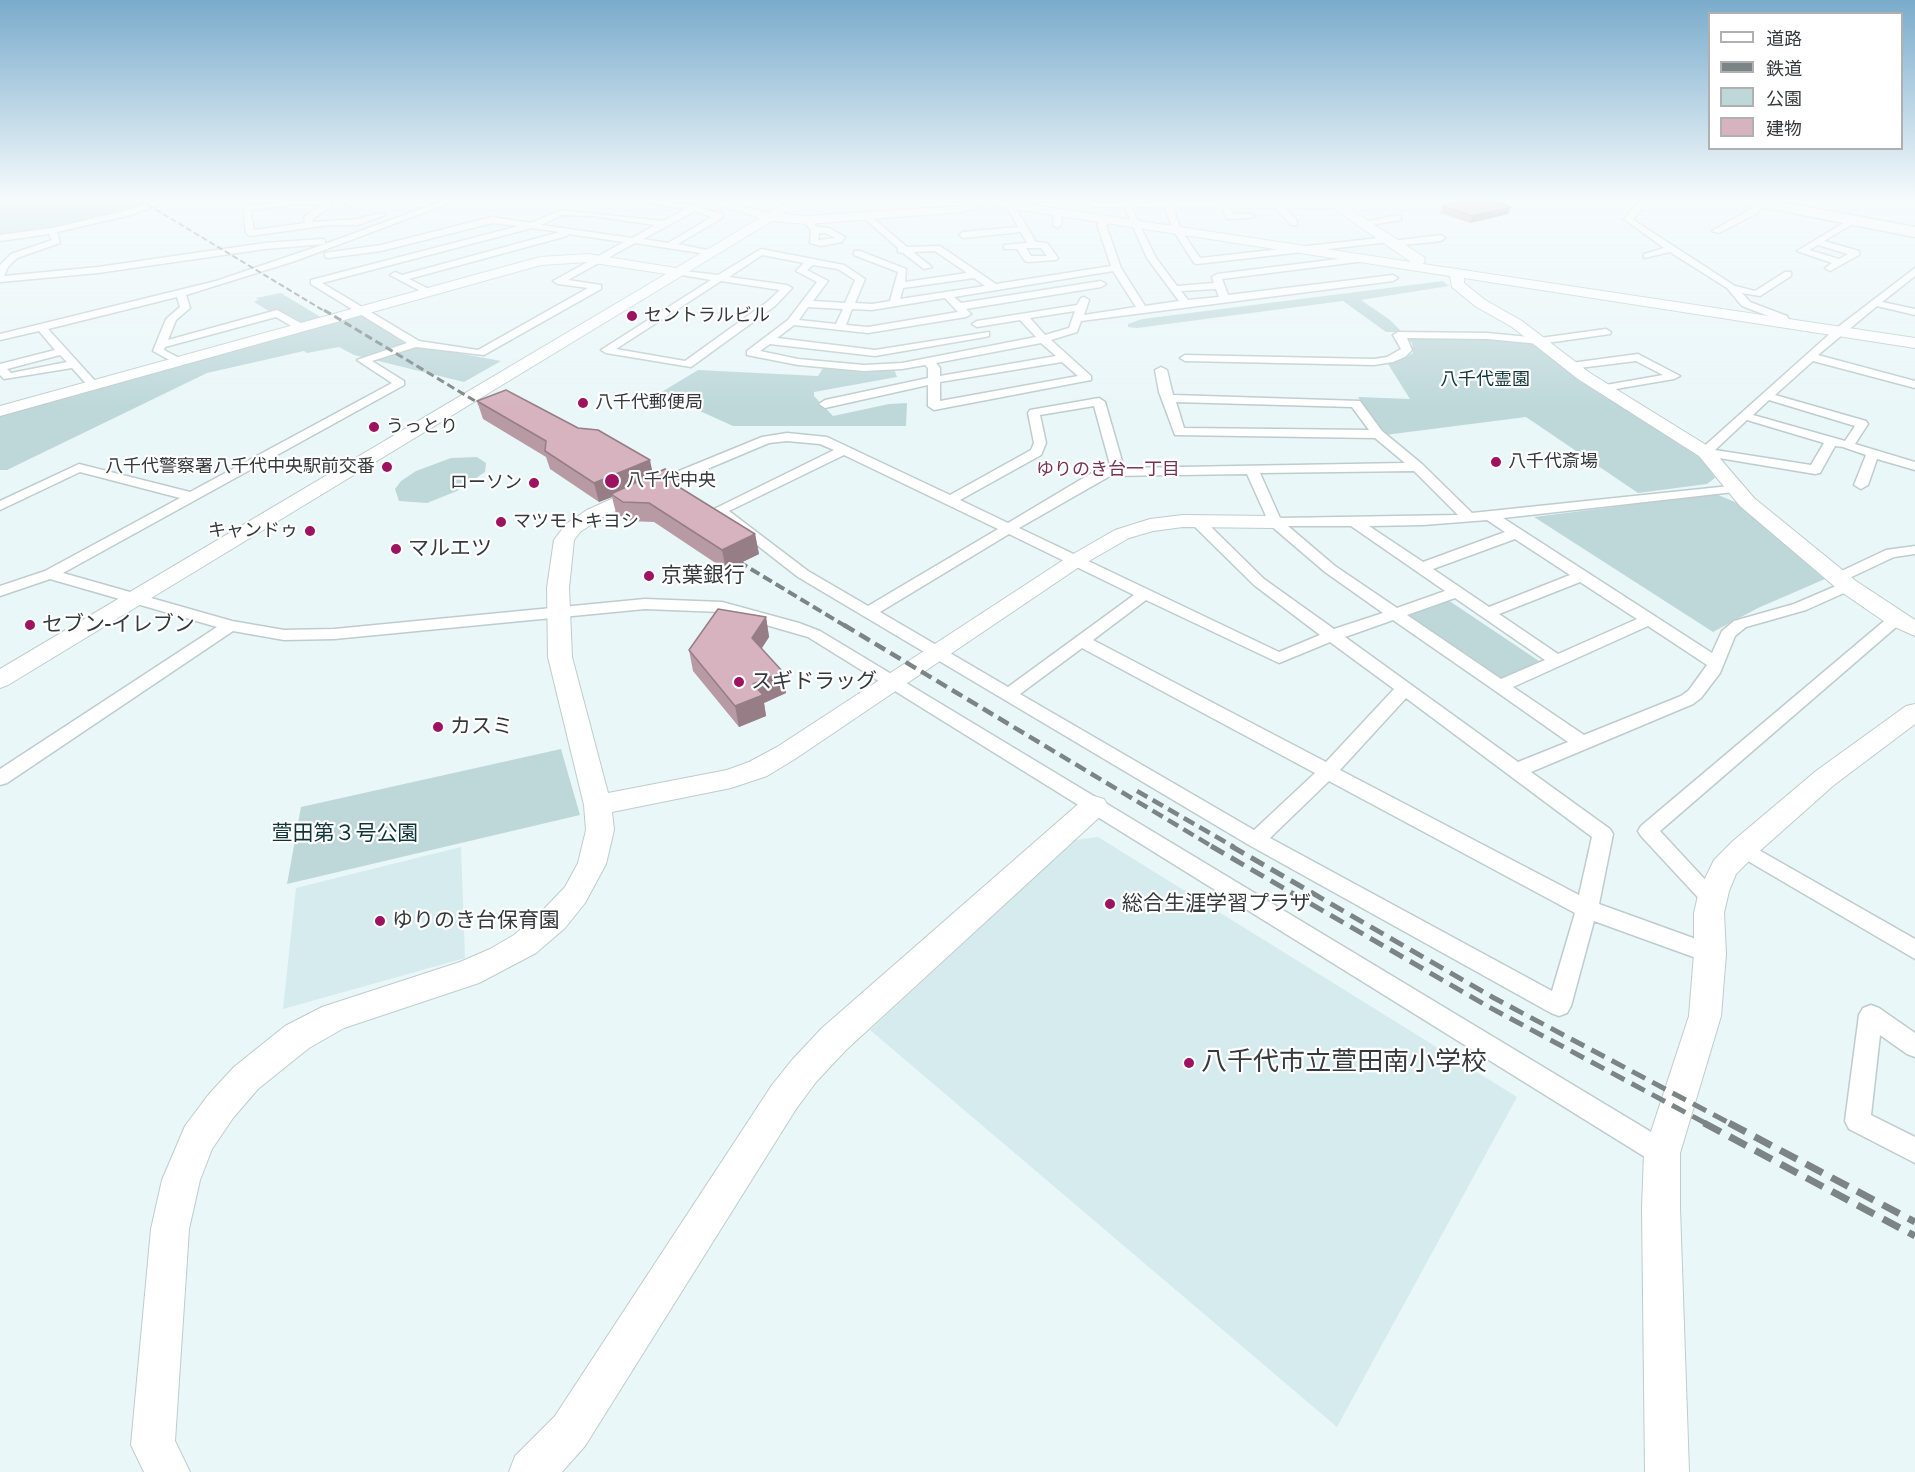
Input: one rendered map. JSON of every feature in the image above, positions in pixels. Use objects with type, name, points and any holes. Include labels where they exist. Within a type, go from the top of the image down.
[{"type":"street","points":[[0,279],[102,269]]},
{"type":"street","points":[[0,337],[181,294],[264,269]]},
{"type":"street","points":[[366,269],[314,282],[416,344],[480,353],[598,287],[558,281],[581,269]]},
{"type":"street","points":[[383,269],[428,292]]},
{"type":"street","points":[[401,278],[435,269]]},
{"type":"street","points":[[0,411],[512,269]]},
{"type":"street","points":[[657,269],[720,278],[787,288],[771,304],[687,365],[606,350],[672,308],[720,278],[735,269]]},
{"type":"street","points":[[0,680],[685,269]]},
{"type":"street","points":[[804,269],[801,271],[823,281],[792,322],[751,353],[798,362],[875,368],[928,361],[1043,339],[1072,330],[1083,303],[977,324]]},
{"type":"street","points":[[840,327],[860,279],[844,269]]},
{"type":"street","points":[[895,269],[903,271],[918,269]]},
{"type":"street","points":[[954,269],[974,275],[993,287]]},
{"type":"street","points":[[806,304],[872,307],[1112,269]]},
{"type":"street","points":[[1116,269],[1142,309]]},
{"type":"street","points":[[1160,269],[1185,303]]},
{"type":"street","points":[[1224,298],[1217,277],[1285,269],[1313,286]]},
{"type":"street","points":[[1331,269],[1351,282]]},
{"type":"street","points":[[1427,269],[1915,343]]},
{"type":"street","points":[[1704,269],[1732,288],[1746,304],[1783,318],[1786,324]]},
{"type":"street","points":[[894,303],[903,271]]},
{"type":"street","points":[[1706,452],[1838,332],[1915,271]]},
{"type":"street","points":[[1456,273],[1457,284],[1480,303],[1517,324],[1571,366],[1706,452],[1747,502],[1843,582],[1896,619],[1915,629]]},
{"type":"street","points":[[1246,274],[1271,291]]},
{"type":"street","points":[[1732,288],[1757,294],[1788,274]]},
{"type":"street","points":[[898,286],[974,275]]},
{"type":"street","points":[[1077,319],[1271,291],[1393,278]]},
{"type":"street","points":[[792,322],[868,330],[1101,284]]},
{"type":"street","points":[[1174,289],[1220,286]]},
{"type":"street","points":[[179,361],[158,351],[171,319],[185,308],[181,294]]},
{"type":"street","points":[[947,295],[977,324],[997,348]]},
{"type":"street","points":[[1875,303],[1915,312]]},
{"type":"street","points":[[161,345],[277,313],[302,328]]},
{"type":"street","points":[[928,361],[934,368],[934,406],[1087,378],[1043,339],[1023,316]]},
{"type":"street","points":[[42,327],[93,385]]},
{"type":"street","points":[[1185,358],[1374,362],[1389,360],[1407,350],[1406,344],[1398,335],[1486,336],[1540,341],[1606,332]]},
{"type":"street","points":[[766,340],[875,352],[985,333]]},
{"type":"street","points":[[0,591],[50,574],[400,383],[363,360],[416,344]]},
{"type":"street","points":[[63,351],[0,368],[8,377],[75,364]]},
{"type":"street","points":[[875,352],[875,368]]},
{"type":"street","points":[[1571,366],[1638,357],[1674,376],[1604,388]]},
{"type":"street","points":[[1812,357],[1915,385]]},
{"type":"street","points":[[825,404],[934,380],[1065,358]]},
{"type":"street","points":[[1161,370],[1165,392],[1179,432],[1378,434]]},
{"type":"street","points":[[1767,396],[1862,424],[1848,446]]},
{"type":"street","points":[[1169,399],[1356,404],[1378,434],[1417,467],[1469,518]]},
{"type":"street","points":[[951,500],[1037,452],[1040,443],[1034,413],[1085,403],[1099,402],[1118,470]]},
{"type":"street","points":[[1745,416],[1915,466]]},
{"type":"street","points":[[168,1472],[153,1445],[170,1229],[181,1180],[198,1138],[221,1106],[246,1078],[297,1036],[334,1017],[468,973],[525,944],[554,920],[575,895],[592,864],[600,830],[598,806],[560,657],[558,588],[564,540],[573,528],[594,514],[766,440],[805,437],[823,440],[846,449],[1279,658],[1331,636],[1457,592]]},
{"type":"street","points":[[1706,452],[1815,470],[1831,441]]},
{"type":"street","points":[[846,449],[719,510],[803,574],[1256,840],[1559,1006],[1587,909],[1603,834],[1259,582],[1197,521]]},
{"type":"street","points":[[1861,485],[1873,453]]},
{"type":"street","points":[[868,612],[1095,477],[1118,470],[1417,467]]},
{"type":"street","points":[[0,506],[79,468],[193,497]]},
{"type":"street","points":[[1251,469],[1275,522],[1330,569],[1582,743]]},
{"type":"street","points":[[598,806],[731,779],[758,769],[786,753],[1075,561],[1108,541],[1136,529],[1183,521],[1275,522],[1469,518],[1734,488]]},
{"type":"street","points":[[1490,516],[1716,663]]},
{"type":"street","points":[[1353,521],[1556,660]]},
{"type":"street","points":[[1422,568],[1517,533]]},
{"type":"street","points":[[1517,770],[1687,700],[1701,687],[1716,663],[1728,634],[1740,624],[1800,607],[1891,553],[1915,550]]},
{"type":"street","points":[[50,574],[230,626],[284,634],[334,634],[645,604],[722,607],[770,618],[814,634],[1662,1153]]},
{"type":"street","points":[[1488,614],[1581,576]]},
{"type":"street","points":[[1009,694],[1145,594]]},
{"type":"street","points":[[1712,899],[1648,831],[1896,619]]},
{"type":"street","points":[[1500,686],[1648,620]]},
{"type":"street","points":[[0,778],[230,626]]},
{"type":"street","points":[[1082,641],[1329,770],[1587,909],[1710,954]]},
{"type":"street","points":[[1256,840],[1329,770],[1404,689]]},
{"type":"street","points":[[1667,1472],[1661,1209],[1662,1153],[1705,1016],[1710,954],[1709,913],[1712,899],[1724,868],[1743,849],[1825,778],[1915,712]]},
{"type":"street","points":[[531,1472],[570,1431],[784,1097],[804,1071],[834,1039],[1094,806]]},
{"type":"street","points":[[1743,849],[1915,950]]},
{"type":"street","points":[[1915,1047],[1871,1015],[1858,1121],[1915,1150]]},
{"type":"shaded area","points":[[1098,837],[1517,1097],[1337,1427],[870,1030],[1075,840]]},
{"type":"shaded area","points":[[461,847],[465,958],[283,1009],[296,888]]},
{"type":"green space","points":[[1443,281],[1449,286],[1361,300],[1390,320],[1402,332],[1386,332],[1343,301],[1137,328],[1128,327],[1128,324],[1142,319]]},
{"type":"green space","points":[[281,293],[327,321],[360,313],[404,343],[501,361],[464,382],[354,355],[339,347],[307,353],[304,351],[207,373],[7,470],[0,470],[0,414],[307,326],[272,313],[254,302],[258,300],[256,298]]},
{"type":"green space","name":"八千代霊園","points":[[1406,337],[1490,338],[1537,343],[1591,388],[1643,418],[1704,459],[1715,478],[1707,484],[1638,493],[1526,417],[1385,435],[1358,397],[1410,399],[1388,364],[1413,353],[1412,343]]},
{"type":"green space","points":[[823,368],[857,371],[894,369],[897,377],[814,392],[814,396],[833,416],[889,404],[907,403],[906,426],[733,426],[660,393],[698,370],[818,376]]},
{"type":"green space","points":[[477,457],[486,463],[485,472],[457,491],[427,503],[399,501],[395,489],[401,481],[416,471],[451,458]]},
{"type":"green space","points":[[1716,494],[1742,505],[1825,579],[1758,608],[1713,632],[1534,517]]},
{"type":"green space","points":[[1448,600],[1539,661],[1504,678],[1495,677],[1404,613]]},
{"type":"green space","name":"萱田第３号公園","points":[[561,749],[580,815],[287,884],[301,807]]},
{"type":"building","points":[[506,390],[578,428],[598,430],[650,460],[594,483],[545,451],[546,441],[477,401]]},
{"type":"building","points":[[665,469],[679,477],[679,487],[755,534],[722,550],[649,503],[623,502],[611,494]]},
{"type":"building","name":"スギドラッグ","points":[[718,609],[766,617],[752,638],[783,672],[753,684],[763,695],[735,706],[689,650]]},
{"type":"railway","points":[[254,269],[326,312]]},
{"type":"railway","points":[[324,310],[490,410]]},
{"type":"railway","points":[[726,554],[847,627]]},
{"type":"railway","points":[[844,625],[1213,847]]},
{"type":"railway","points":[[1137,791],[1234,847]]},
{"type":"railway","points":[[1211,846],[1489,1007],[1707,1124]]},
{"type":"railway","points":[[1231,846],[1494,998],[1731,1124]]},
{"type":"railway","points":[[1704,1123],[1915,1236]]},
{"type":"railway","points":[[1729,1123],[1915,1222]]},
{"type":"place","name":"セントラルビル","points":[[632,316]]},
{"type":"place","name":"八千代郵便局","points":[[583,403]]},
{"type":"place","name":"うっとり","points":[[374,427]]},
{"type":"place","name":"八千代斎場","points":[[1496,462]]},
{"type":"place","name":"八千代警察署八千代中央駅前交番","points":[[387,467]]},
{"type":"place","name":"八千代中央","points":[[612,481]]},
{"type":"place","name":"ローソン","points":[[534,483]]},
{"type":"place","name":"マツモトキヨシ","points":[[501,522]]},
{"type":"place","name":"キャンドゥ","points":[[310,531]]},
{"type":"place","name":"マルエツ","points":[[396,549]]},
{"type":"place","name":"京葉銀行","points":[[649,576]]},
{"type":"place","name":"セブン-イレブン","points":[[30,625]]},
{"type":"place","name":"スギドラッグ","points":[[739,682]]},
{"type":"place","name":"カスミ","points":[[438,727]]},
{"type":"place","name":"総合生涯学習プラザ","points":[[1110,904]]},
{"type":"place","name":"ゆりのき台保育園","points":[[380,921]]},
{"type":"place","name":"八千代市立萱田南小学校","points":[[1189,1063]]},
{"type":"district","name":"ゆりのき台一丁目","points":[[1108,470]]}]
